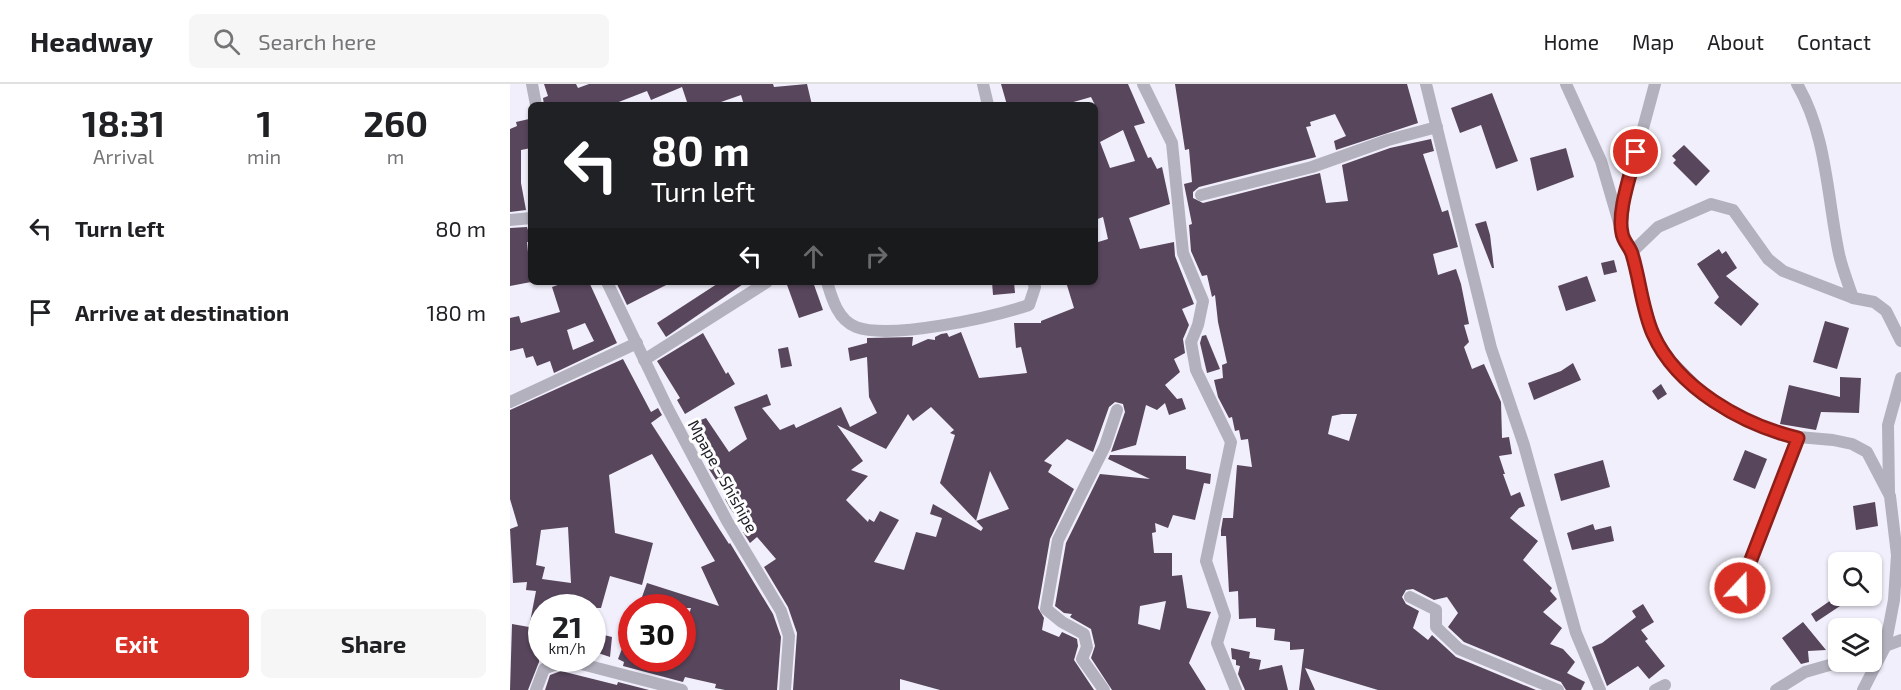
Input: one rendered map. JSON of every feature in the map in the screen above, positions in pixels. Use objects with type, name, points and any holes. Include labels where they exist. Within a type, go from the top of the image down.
[{"type":"street","points":[[532,84],[535,102]]},
{"type":"street","points":[[983,84],[987,102]]},
{"type":"street","points":[[1143,84],[1172,143],[1183,253],[1203,301],[1198,325],[1191,342],[1196,370],[1231,442],[1206,561],[1225,616],[1217,643],[1234,689]]},
{"type":"street","points":[[1426,84],[1491,348],[1524,445],[1576,633],[1600,690]]},
{"type":"street","points":[[1566,84],[1601,161],[1622,233],[1631,252],[1653,336],[1688,381],[1708,399],[1733,414],[1798,438],[1833,440],[1851,444],[1867,452],[1890,496]]},
{"type":"street","points":[[1622,233],[1625,195],[1655,84]]},
{"type":"street","points":[[1797,84],[1825,164],[1839,255],[1853,298]]},
{"type":"street","points":[[1201,195],[1312,167],[1388,140],[1437,127]]},
{"type":"street","points":[[1631,252],[1658,227],[1711,204],[1732,210],[1768,259],[1783,271],[1853,298],[1874,302],[1886,311],[1901,341]]},
{"type":"street","points":[[510,220],[528,219]]},
{"type":"street","name":"Mpape - Shishipe","points":[[608,285],[644,360],[727,521],[781,611],[789,636],[785,690]]},
{"type":"street","points":[[644,360],[762,285]]},
{"type":"street","points":[[828,285],[834,307],[854,326],[879,332],[1004,313],[1029,305],[1034,285]]},
{"type":"street","points":[[510,402],[637,343]]},
{"type":"street","points":[[1863,690],[1885,647],[1899,577],[1890,496],[1888,425],[1901,378]]},
{"type":"street","points":[[1104,690],[1082,658],[1087,648],[1084,634],[1062,622],[1046,609],[1058,540],[1105,446],[1117,410]]},
{"type":"street","points":[[1740,588],[1798,438]]},
{"type":"street","points":[[1410,597],[1436,610],[1436,627],[1459,649],[1558,690]]},
{"type":"street","points":[[1882,648],[1901,640]]},
{"type":"street","points":[[536,690],[544,669],[566,660],[682,690]]},
{"type":"street","points":[[1776,690],[1805,672],[1828,665]]},
{"type":"building","points":[[544,84],[576,84],[578,88],[589,84],[773,84],[774,87],[807,84],[811,102],[743,102],[741,95],[721,102],[687,102],[682,87],[651,100],[647,91],[619,102],[544,102],[543,98],[548,96]]},
{"type":"building","points":[[1001,84],[1128,84],[1145,123],[1134,126],[1148,158],[1151,157],[1157,169],[1162,167],[1170,204],[1129,218],[1140,249],[1174,242],[1175,256],[1194,304],[1182,309],[1189,325],[1183,339],[1185,353],[1174,359],[1180,372],[1165,385],[1177,399],[1182,398],[1186,409],[1169,415],[1165,403],[1157,410],[1146,405],[1136,445],[1111,452],[1125,412],[1123,404],[1115,402],[1109,407],[1093,452],[1067,439],[1044,461],[1052,465],[1048,472],[1074,489],[1050,539],[1038,608],[1044,618],[1042,630],[1059,637],[1062,632],[1077,639],[1078,646],[1074,660],[1094,690],[940,690],[900,679],[900,690],[793,690],[797,633],[788,607],[764,567],[776,559],[757,537],[750,543],[743,532],[746,530],[730,508],[725,499],[727,497],[709,469],[712,466],[687,425],[706,418],[729,452],[747,439],[734,407],[767,394],[771,405],[762,408],[780,430],[794,424],[796,428],[841,407],[850,427],[877,413],[869,397],[867,357],[850,361],[848,348],[867,343],[867,338],[913,337],[912,346],[928,339],[935,340],[935,337],[941,334],[947,333],[949,337],[961,332],[979,378],[1027,373],[1021,347],[1016,348],[1014,323],[1041,323],[1041,321],[1074,308],[1067,285],[1098,285],[1098,242],[1108,239],[1103,217],[1098,219],[1098,102],[1094,102],[1091,97],[1074,102],[1006,102]],"holes":[[[1123,130],[1135,161],[1110,168],[1100,142]],[[931,407],[954,430],[950,433],[955,435],[940,483],[983,528],[981,531],[933,504],[930,514],[942,518],[936,537],[916,532],[904,570],[874,562],[899,520],[880,511],[874,522],[869,519],[868,522],[846,500],[868,476],[851,470],[863,461],[837,425],[886,449],[908,414],[913,421]],[[990,471],[1009,509],[976,521]]]},
{"type":"building","points":[[1175,84],[1407,84],[1418,123],[1336,150],[1334,141],[1346,136],[1335,114],[1310,122],[1311,126],[1306,127],[1316,157],[1199,187],[1193,192],[1193,198],[1203,203],[1320,173],[1326,203],[1348,201],[1342,165],[1390,148],[1431,139],[1434,151],[1423,154],[1442,212],[1448,210],[1458,247],[1433,254],[1438,275],[1456,269],[1469,324],[1464,325],[1469,342],[1464,347],[1472,369],[1484,364],[1501,402],[1502,438],[1509,437],[1512,454],[1499,456],[1505,474],[1503,474],[1511,496],[1520,492],[1525,506],[1519,508],[1510,518],[1538,541],[1523,560],[1552,588],[1550,591],[1557,599],[1543,612],[1562,628],[1550,644],[1563,649],[1575,662],[1567,673],[1585,682],[1581,690],[1566,690],[1561,682],[1464,642],[1448,627],[1458,613],[1447,597],[1434,600],[1413,589],[1406,590],[1402,597],[1406,604],[1419,611],[1413,628],[1428,640],[1432,635],[1456,657],[1536,690],[1378,690],[1305,668],[1315,690],[1299,690],[1304,649],[1290,650],[1290,642],[1274,640],[1275,629],[1256,627],[1256,618],[1239,619],[1238,591],[1229,592],[1226,536],[1221,536],[1221,530],[1223,518],[1233,518],[1237,465],[1252,467],[1248,439],[1241,440],[1239,430],[1235,431],[1232,417],[1229,418],[1218,397],[1214,380],[1223,378],[1222,365],[1227,363],[1215,295],[1212,297],[1207,275],[1202,276],[1191,251],[1189,225],[1192,224],[1184,184],[1192,182],[1189,149],[1185,150]],"holes":[[[1357,414],[1349,441],[1328,434],[1332,416]]]},
{"type":"building","points":[[1492,93],[1518,161],[1496,169],[1481,125],[1460,133],[1451,108]]},
{"type":"building","points":[[528,119],[528,149],[521,150],[521,183],[526,210],[510,212],[510,129],[517,126],[516,122]]},
{"type":"building","points":[[1684,145],[1710,171],[1696,186],[1673,163],[1676,160],[1672,156]]},
{"type":"building","points":[[1566,148],[1574,177],[1537,191],[1530,158]]},
{"type":"building","points":[[1486,221],[1494,268],[1492,268],[1475,224]]},
{"type":"building","points":[[527,227],[528,230],[528,283],[510,286],[510,228]]},
{"type":"building","points":[[1719,249],[1722,254],[1726,251],[1737,268],[1726,276],[1759,304],[1741,326],[1714,303],[1719,297],[1697,264]]},
{"type":"building","points":[[1614,260],[1617,272],[1604,275],[1601,263]]},
{"type":"building","points":[[1587,276],[1596,301],[1566,311],[1558,286]]},
{"type":"building","points":[[590,285],[617,343],[554,373],[550,361],[537,366],[533,356],[526,358],[523,348],[510,351],[510,318],[519,316],[521,323],[560,312],[552,287]],"holes":[[[585,323],[594,341],[573,350],[567,330]]]},
{"type":"building","points":[[617,285],[666,285],[627,305]]},
{"type":"building","points":[[715,285],[742,285],[666,337],[657,323]]},
{"type":"building","points":[[787,285],[814,285],[823,310],[799,318]]},
{"type":"building","points":[[992,285],[1014,285],[1015,293],[993,295]]},
{"type":"building","points":[[1825,321],[1849,328],[1837,369],[1813,362]]},
{"type":"building","points":[[703,333],[726,374],[728,372],[735,384],[685,414],[677,400],[680,398],[657,361]]},
{"type":"building","points":[[1206,335],[1220,369],[1207,373],[1200,343],[1202,336]]},
{"type":"building","points":[[788,347],[792,366],[781,368],[778,349]]},
{"type":"building","points":[[623,359],[651,412],[658,408],[662,415],[651,423],[730,543],[773,614],[781,637],[777,690],[725,690],[715,688],[716,684],[685,677],[683,682],[646,672],[696,672],[696,599],[719,606],[701,567],[715,561],[652,454],[609,475],[615,533],[653,543],[642,585],[610,576],[605,594],[535,594],[536,591],[526,590],[527,582],[513,583],[510,529],[518,526],[510,499],[510,410]],"holes":[[[568,527],[571,583],[542,579],[545,567],[536,565],[541,530]]]},
{"type":"building","points":[[1573,363],[1581,380],[1534,400],[1528,383],[1561,371]]},
{"type":"building","points":[[1840,377],[1861,378],[1859,413],[1821,412],[1816,430],[1780,424],[1789,385],[1840,397]]},
{"type":"building","points":[[1661,384],[1667,394],[1658,400],[1652,391]]},
{"type":"building","points":[[1745,450],[1767,459],[1755,489],[1733,480]]},
{"type":"building","points":[[1110,455],[1186,456],[1186,469],[1211,474],[1210,484],[1204,483],[1195,520],[1173,515],[1168,528],[1155,523],[1156,532],[1152,533],[1154,553],[1172,553],[1172,576],[1182,575],[1187,608],[1211,612],[1189,663],[1206,690],[1112,690],[1091,658],[1095,646],[1091,629],[1070,617],[1072,614],[1064,613],[1055,606],[1066,543],[1100,474],[1150,479],[1108,459]],"holes":[[[1166,601],[1160,630],[1138,624],[1140,606]]]},
{"type":"building","points":[[1603,460],[1610,487],[1561,501],[1554,474]]},
{"type":"building","points":[[1875,502],[1878,526],[1856,530],[1853,506]]},
{"type":"building","points":[[1593,524],[1595,530],[1611,526],[1614,541],[1572,550],[1567,533]]},
{"type":"building","points":[[647,583],[681,594],[643,594]]},
{"type":"building","points":[[1828,602],[1828,606],[1840,606],[1816,622],[1811,614]]},
{"type":"building","points":[[1643,604],[1654,622],[1641,630],[1648,639],[1645,641],[1665,666],[1649,679],[1638,666],[1607,686],[1592,647],[1602,643],[1636,617],[1632,611]]},
{"type":"building","points":[[1803,622],[1826,650],[1808,651],[1809,662],[1801,664],[1782,638]]},
{"type":"building","points":[[512,624],[528,627],[528,672],[535,672],[528,690],[510,690]]},
{"type":"building","points":[[606,636],[612,637],[610,657],[606,656]]},
{"type":"building","points":[[1231,648],[1250,652],[1249,658],[1261,660],[1259,670],[1282,665],[1288,690],[1245,690],[1238,674],[1240,666],[1236,665],[1236,660],[1232,659]]},
{"type":"building","points":[[565,672],[617,685],[618,682],[649,690],[545,690],[550,675]]},
{"type":"route","points":[[1636,152],[1625,195],[1622,233],[1631,252],[1653,336],[1688,381],[1708,399],[1733,414],[1787,436],[1798,438],[1740,588]]}]
